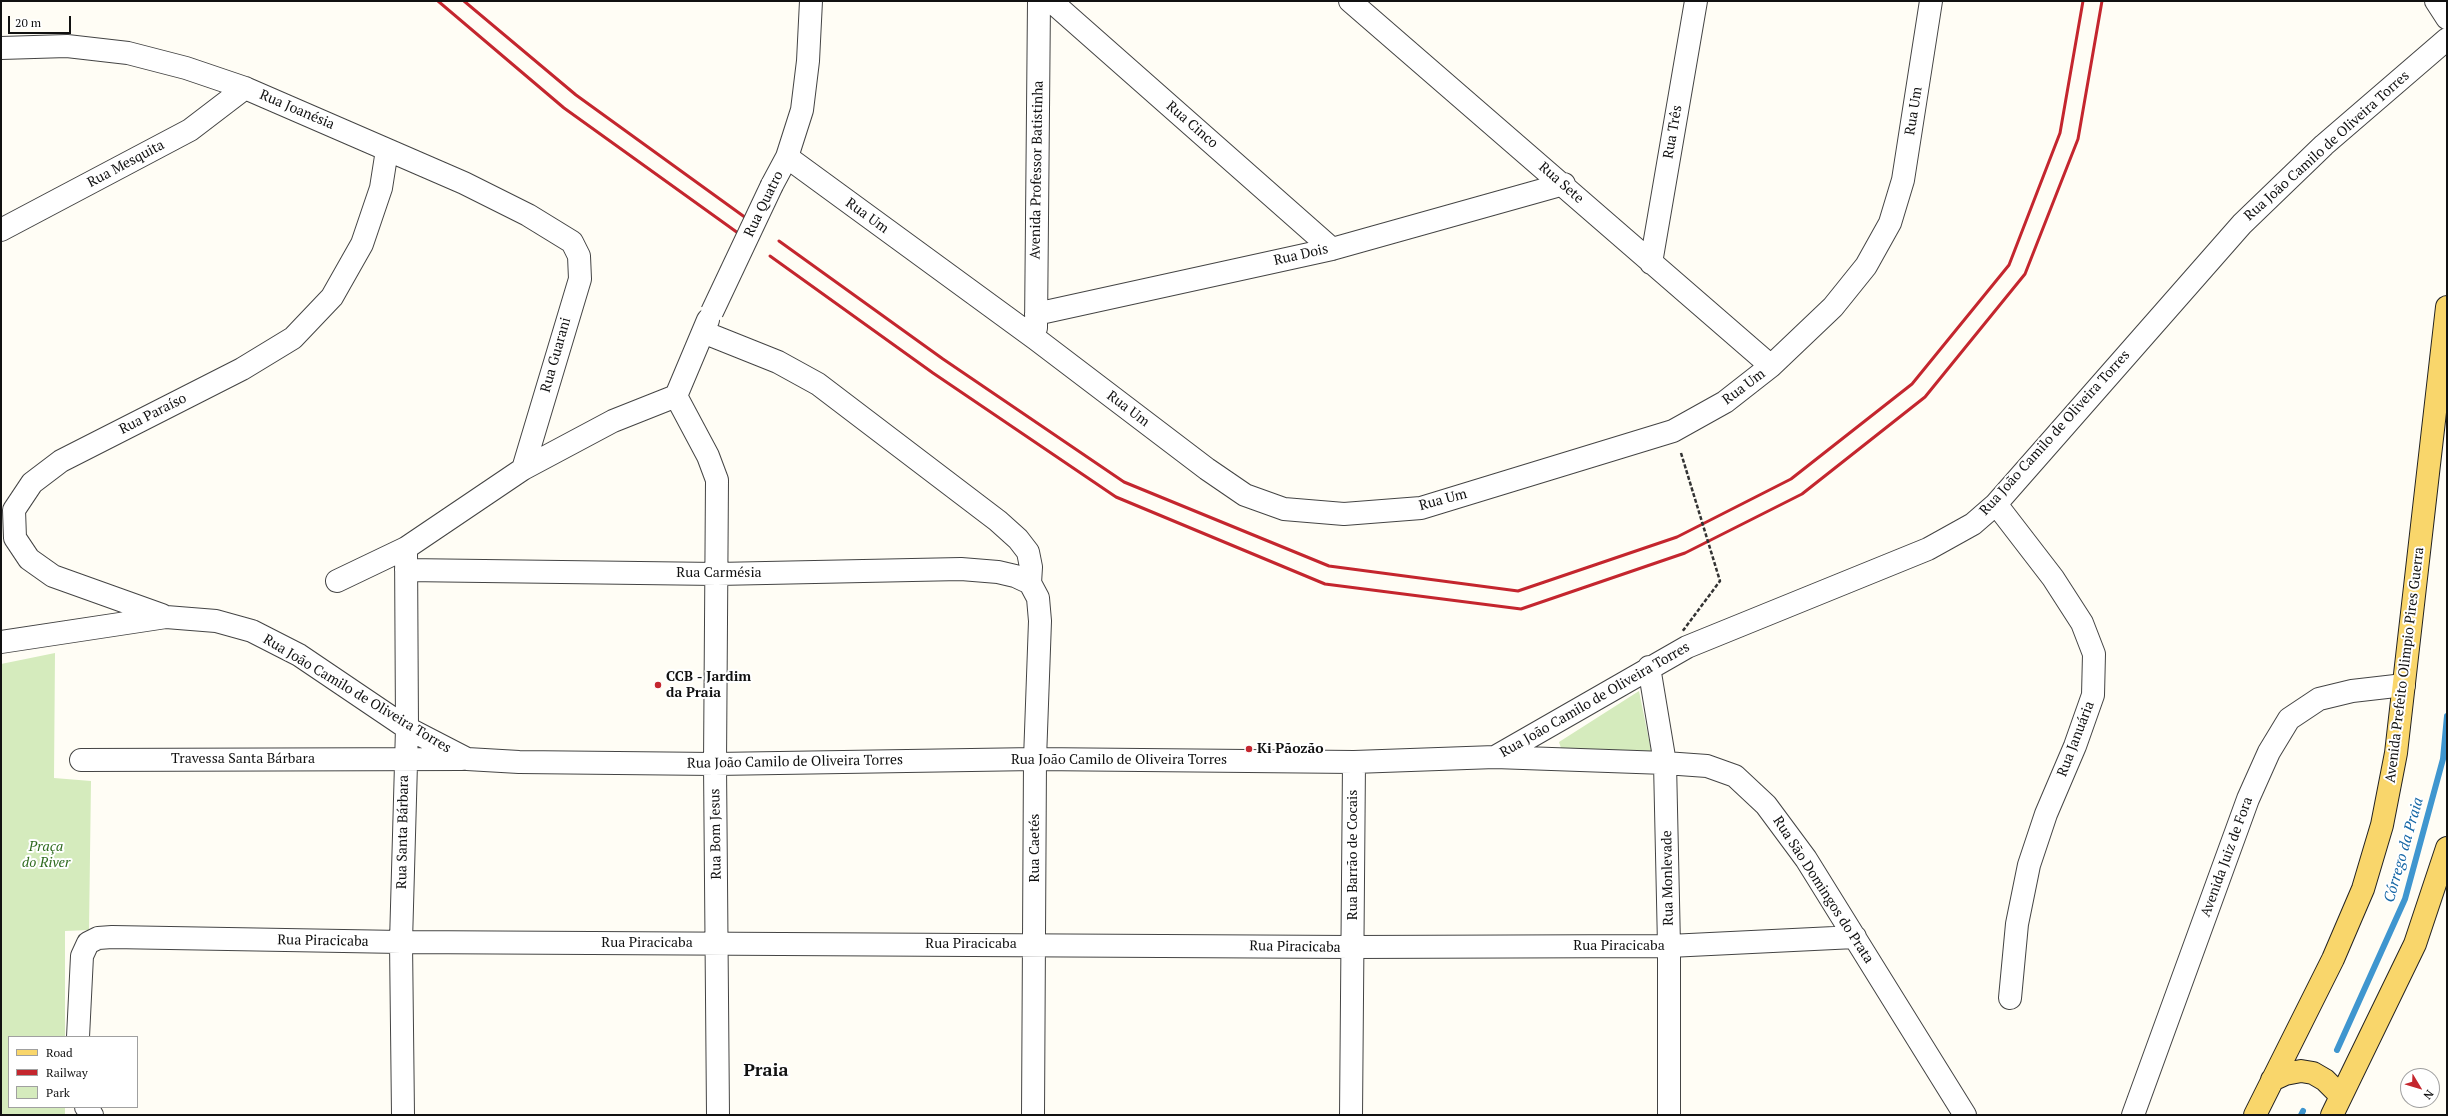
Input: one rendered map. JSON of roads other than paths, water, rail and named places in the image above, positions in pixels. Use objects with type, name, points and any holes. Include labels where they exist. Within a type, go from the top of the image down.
[{"type":"main road","name":"Avenida Prefeito Olimpio Pires Guerra","points":[[2255,1115],[2333,959],[2363,889],[2382,825],[2396,753],[2447,307]]},
{"type":"main road","points":[[2337,1106],[2415,944],[2447,848]]},
{"type":"main road","points":[[2272,1080],[2285,1074],[2301,1071],[2313,1073],[2325,1080],[2337,1106]]},
{"type":"street","name":"Rua Quatro","points":[[676,396],[712,312],[772,185],[787,157],[802,110],[808,61],[811,1]]},
{"type":"street","name":"Avenida Professor Batistinha","points":[[1036,339],[1039,1]]},
{"type":"street","name":"Rua Cinco","points":[[1051,1],[1332,249]]},
{"type":"street","name":"Rua Sete","points":[[1350,1],[1564,184],[1651,263],[1771,366]]},
{"type":"street","name":"Rua Três","points":[[1651,263],[1696,1]]},
{"type":"street","name":"Rua Um","points":[[787,157],[1036,339],[1207,469],[1245,495],[1284,508],[1344,514],[1421,508],[1673,431],[1725,402],[1771,366],[1833,307],[1866,266],[1890,223],[1903,180],[1931,1]]},
{"type":"street","points":[[2436,1],[2447,18]]},
{"type":"street","name":"Rua João Camilo de Oliveira Torres","points":[[1,642],[166,617],[216,621],[252,631],[299,655],[407,728],[467,759],[519,762],[715,764],[1035,760],[1354,762],[1495,757],[1649,667],[1687,647],[1928,549],[1973,524],[1996,504],[2242,224],[2324,145],[2447,39]]},
{"type":"street","name":"Rua Joanésia","points":[[1,48],[67,46],[128,53],[186,68],[245,88],[464,183],[528,215],[572,242]]},
{"type":"street","name":"Rua Mesquita","points":[[1,230],[190,130],[245,88]]},
{"type":"street","name":"Rua Paraíso","points":[[166,617],[53,576],[29,559],[16,538],[14,510],[32,483],[61,461],[242,369],[293,338],[332,297],[362,244],[381,188],[387,150]]},
{"type":"street","name":"Rua Dois","points":[[1036,314],[1332,249],[1564,184]]},
{"type":"street","name":"Rua Guarani","points":[[523,469],[580,279],[579,256],[572,242]]},
{"type":"street","points":[[703,332],[778,362],[818,384],[863,415],[998,520],[1018,538],[1028,552],[1031,567],[1030,583]]},
{"type":"street","points":[[337,581],[406,548],[523,469],[613,421],[676,396]]},
{"type":"street","name":"Rua Bom Jesus","points":[[676,396],[708,456],[717,480],[715,764],[718,1115]]},
{"type":"street","name":"Rua Januária","points":[[1996,504],[2053,578],[2082,623],[2094,654],[2093,695],[2075,746],[2046,814],[2029,865],[2017,924],[2010,998]]},
{"type":"street","name":"Rua Santa Bárbara","points":[[403,1115],[401,942],[407,728],[406,548]]},
{"type":"street","name":"Rua Carmésia","points":[[406,570],[717,574],[961,569],[998,572],[1015,576],[1030,583]]},
{"type":"street","name":"Rua Caetés","points":[[1030,583],[1038,598],[1040,621],[1035,760],[1033,1115]]},
{"type":"street","name":"Rua Monlevade","points":[[1649,667],[1665,763],[1669,946],[1668,1115]]},
{"type":"street","name":"Avenida Juiz de Fora","points":[[2133,1115],[2248,799],[2269,752],[2289,719],[2318,699],[2352,691],[2404,685]]},
{"type":"street","name":"Rua São Domingos do Prata","points":[[1495,757],[1665,763],[1707,766],[1736,776],[1766,805],[1806,859],[1965,1115]]},
{"type":"street","name":"Travessa Santa Bárbara","points":[[81,760],[467,759]]},
{"type":"street","name":"Rua Barrão de Cocais","points":[[1352,1115],[1354,762]]},
{"type":"street","name":"Rua Piracicaba","points":[[78,1036],[82,956],[88,943],[98,938],[112,937],[401,942],[1034,944],[1352,947],[1669,946],[1855,937]]},
{"type":"waterway","name":"Córrego da Praia","points":[[2337,1050],[2405,899],[2443,759],[2447,716]]},
{"type":"waterway","name":"Córrego da Praia","points":[[2301,1115],[2303,1111]]},
{"type":"railway","points":[[438,1],[564,108],[738,233]]},
{"type":"railway","points":[[464,1],[576,95],[746,218]]},
{"type":"railway","points":[[779,241],[943,359],[1124,482],[1329,566],[1518,591],[1677,537],[1791,479],[1912,384],[2009,265],[2060,133],[2083,1]]},
{"type":"railway","points":[[770,256],[933,373],[1116,497],[1325,584],[1521,609],[1685,553],[1802,494],[1925,397],[2025,274],[2078,139],[2102,1]]},
{"type":"place","name":"CCB - Jardim da Praia","points":[[658,685]]},
{"type":"place","name":"Ki Pãozão","points":[[1249,749]]},
{"type":"district","name":"Praia","points":[[766,1071]]},
{"type":"park label","name":"Praça do River","points":[[46,856]]}]
